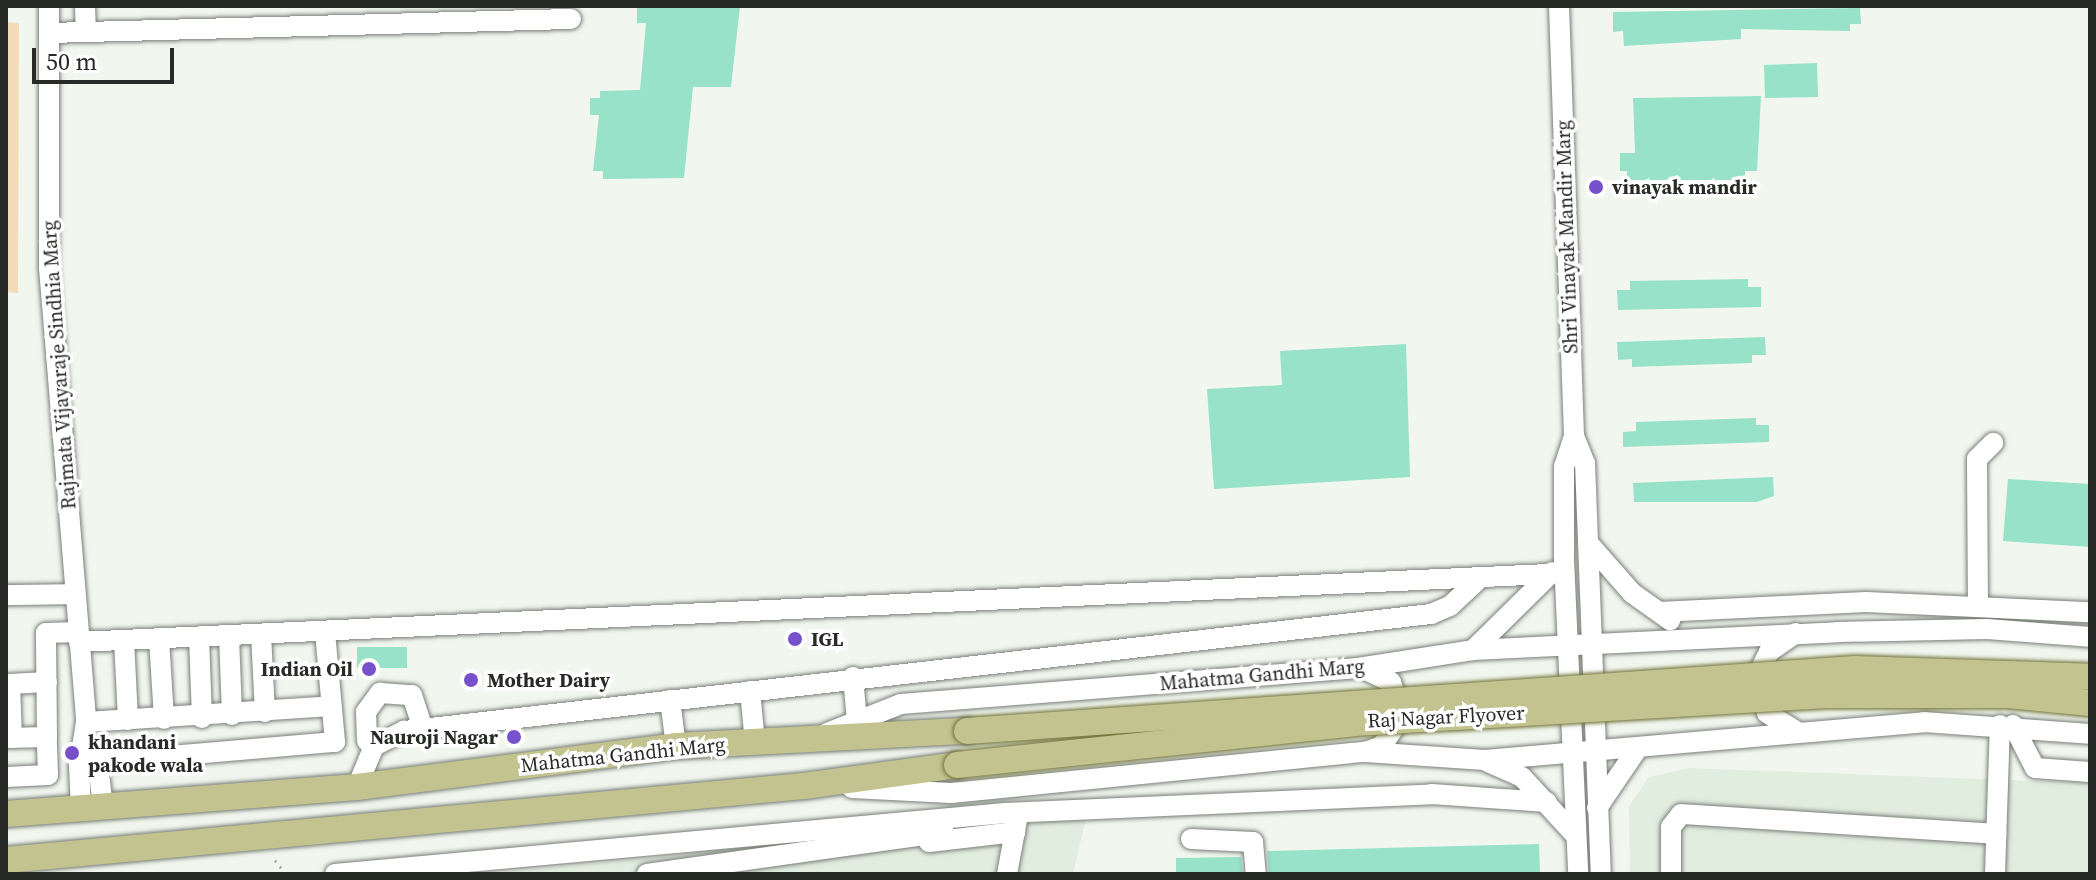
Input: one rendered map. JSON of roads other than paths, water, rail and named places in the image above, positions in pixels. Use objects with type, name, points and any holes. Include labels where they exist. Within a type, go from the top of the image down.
[{"type":"main road","name":"Raj Nagar Flyover","points":[[806,742],[1855,669],[2090,677]]},
{"type":"main road","name":"Raj Nagar Flyover","points":[[804,786],[957,765],[1354,723],[1811,696],[2008,695],[2090,703]]},
{"type":"main road","name":"Mahatma Gandhi Marg","points":[[6,814],[357,787],[676,746],[806,742]]},
{"type":"main road","points":[[6,860],[119,863],[804,786]]},
{"type":"street","name":"Rajmata Vijayaraje Sindhia Marg","points":[[49,6],[49,268],[92,808]]},
{"type":"street","points":[[85,6],[86,32]]},
{"type":"street","name":"Shri Vinayak Mandir Marg","points":[[1559,6],[1574,436],[1564,466],[1557,567],[1569,644],[1576,752],[1578,874]]},
{"type":"street","points":[[49,33],[571,19]]},
{"type":"street","points":[[1574,436],[1585,463],[1601,874]]},
{"type":"street","points":[[1978,607],[1977,459],[1993,443]]},
{"type":"street","points":[[1590,545],[1632,593],[1693,636]]},
{"type":"street","points":[[6,777],[48,775],[46,633],[124,640],[325,632],[1477,581],[1557,567]]},
{"type":"street","points":[[1473,650],[1557,567]]},
{"type":"street","points":[[100,762],[374,741],[423,729],[853,677],[1431,614],[1450,606],[1477,581]]},
{"type":"street","points":[[6,595],[75,594]]},
{"type":"street","points":[[1659,612],[1866,602],[2090,612]]},
{"type":"street","name":"Mahatma Gandhi Marg","points":[[806,742],[901,704],[1358,668],[1473,650],[1693,636],[1796,633],[1987,629],[2090,637]]},
{"type":"street","points":[[325,632],[335,742]]},
{"type":"street","points":[[1796,633],[1769,652],[1757,676],[1767,713],[1797,732]]},
{"type":"street","points":[[261,634],[265,712]]},
{"type":"street","points":[[229,636],[232,715]]},
{"type":"street","points":[[199,637],[202,718]]},
{"type":"street","points":[[159,639],[164,719]]},
{"type":"street","points":[[124,640],[128,720]]},
{"type":"street","points":[[1358,668],[1391,682],[1402,716],[1382,746],[1365,752]]},
{"type":"street","points":[[853,677],[857,721]]},
{"type":"street","points":[[47,682],[10,684],[9,738],[47,737]]},
{"type":"street","points":[[750,691],[755,743]]},
{"type":"street","points":[[357,787],[374,741],[366,712],[380,693],[412,695],[423,729]]},
{"type":"street","points":[[670,700],[676,746]]},
{"type":"street","points":[[86,722],[202,718],[331,706]]},
{"type":"street","name":"Rajmata Vijayaraje Sindhia Marg","points":[[86,722],[100,762],[92,808]]},
{"type":"street","points":[[804,786],[951,793],[1365,752],[1485,760],[1924,722],[2007,725],[2090,734]]},
{"type":"street","points":[[2007,725],[2035,768],[2090,772]]},
{"type":"street","points":[[1995,874],[2007,725]]},
{"type":"street","points":[[1597,808],[1638,748]]},
{"type":"street","points":[[1485,760],[1522,777],[1576,836]]},
{"type":"street","points":[[1209,802],[1210,768]]},
{"type":"street","points":[[647,874],[1017,822],[1209,802],[1453,794],[1547,802]]},
{"type":"street","points":[[1671,874],[1671,827],[1681,814],[1996,834]]},
{"type":"street","points":[[335,874],[424,870],[678,845],[1017,822]]},
{"type":"street","points":[[753,874],[837,852],[1017,822]]},
{"type":"street","points":[[1007,874],[1017,822]]},
{"type":"street","points":[[1191,839],[1253,842],[1256,874]]},
{"type":"place","name":"vinayak mandir","points":[[1596,187]]},
{"type":"place","name":"IGL","points":[[795,639]]},
{"type":"place","name":"Indian Oil","points":[[369,669]]},
{"type":"place","name":"Mother Dairy","points":[[471,680]]},
{"type":"place","name":"Nauroji Nagar","points":[[514,737]]},
{"type":"place","name":"khandani pakode wala","points":[[72,753]]}]
